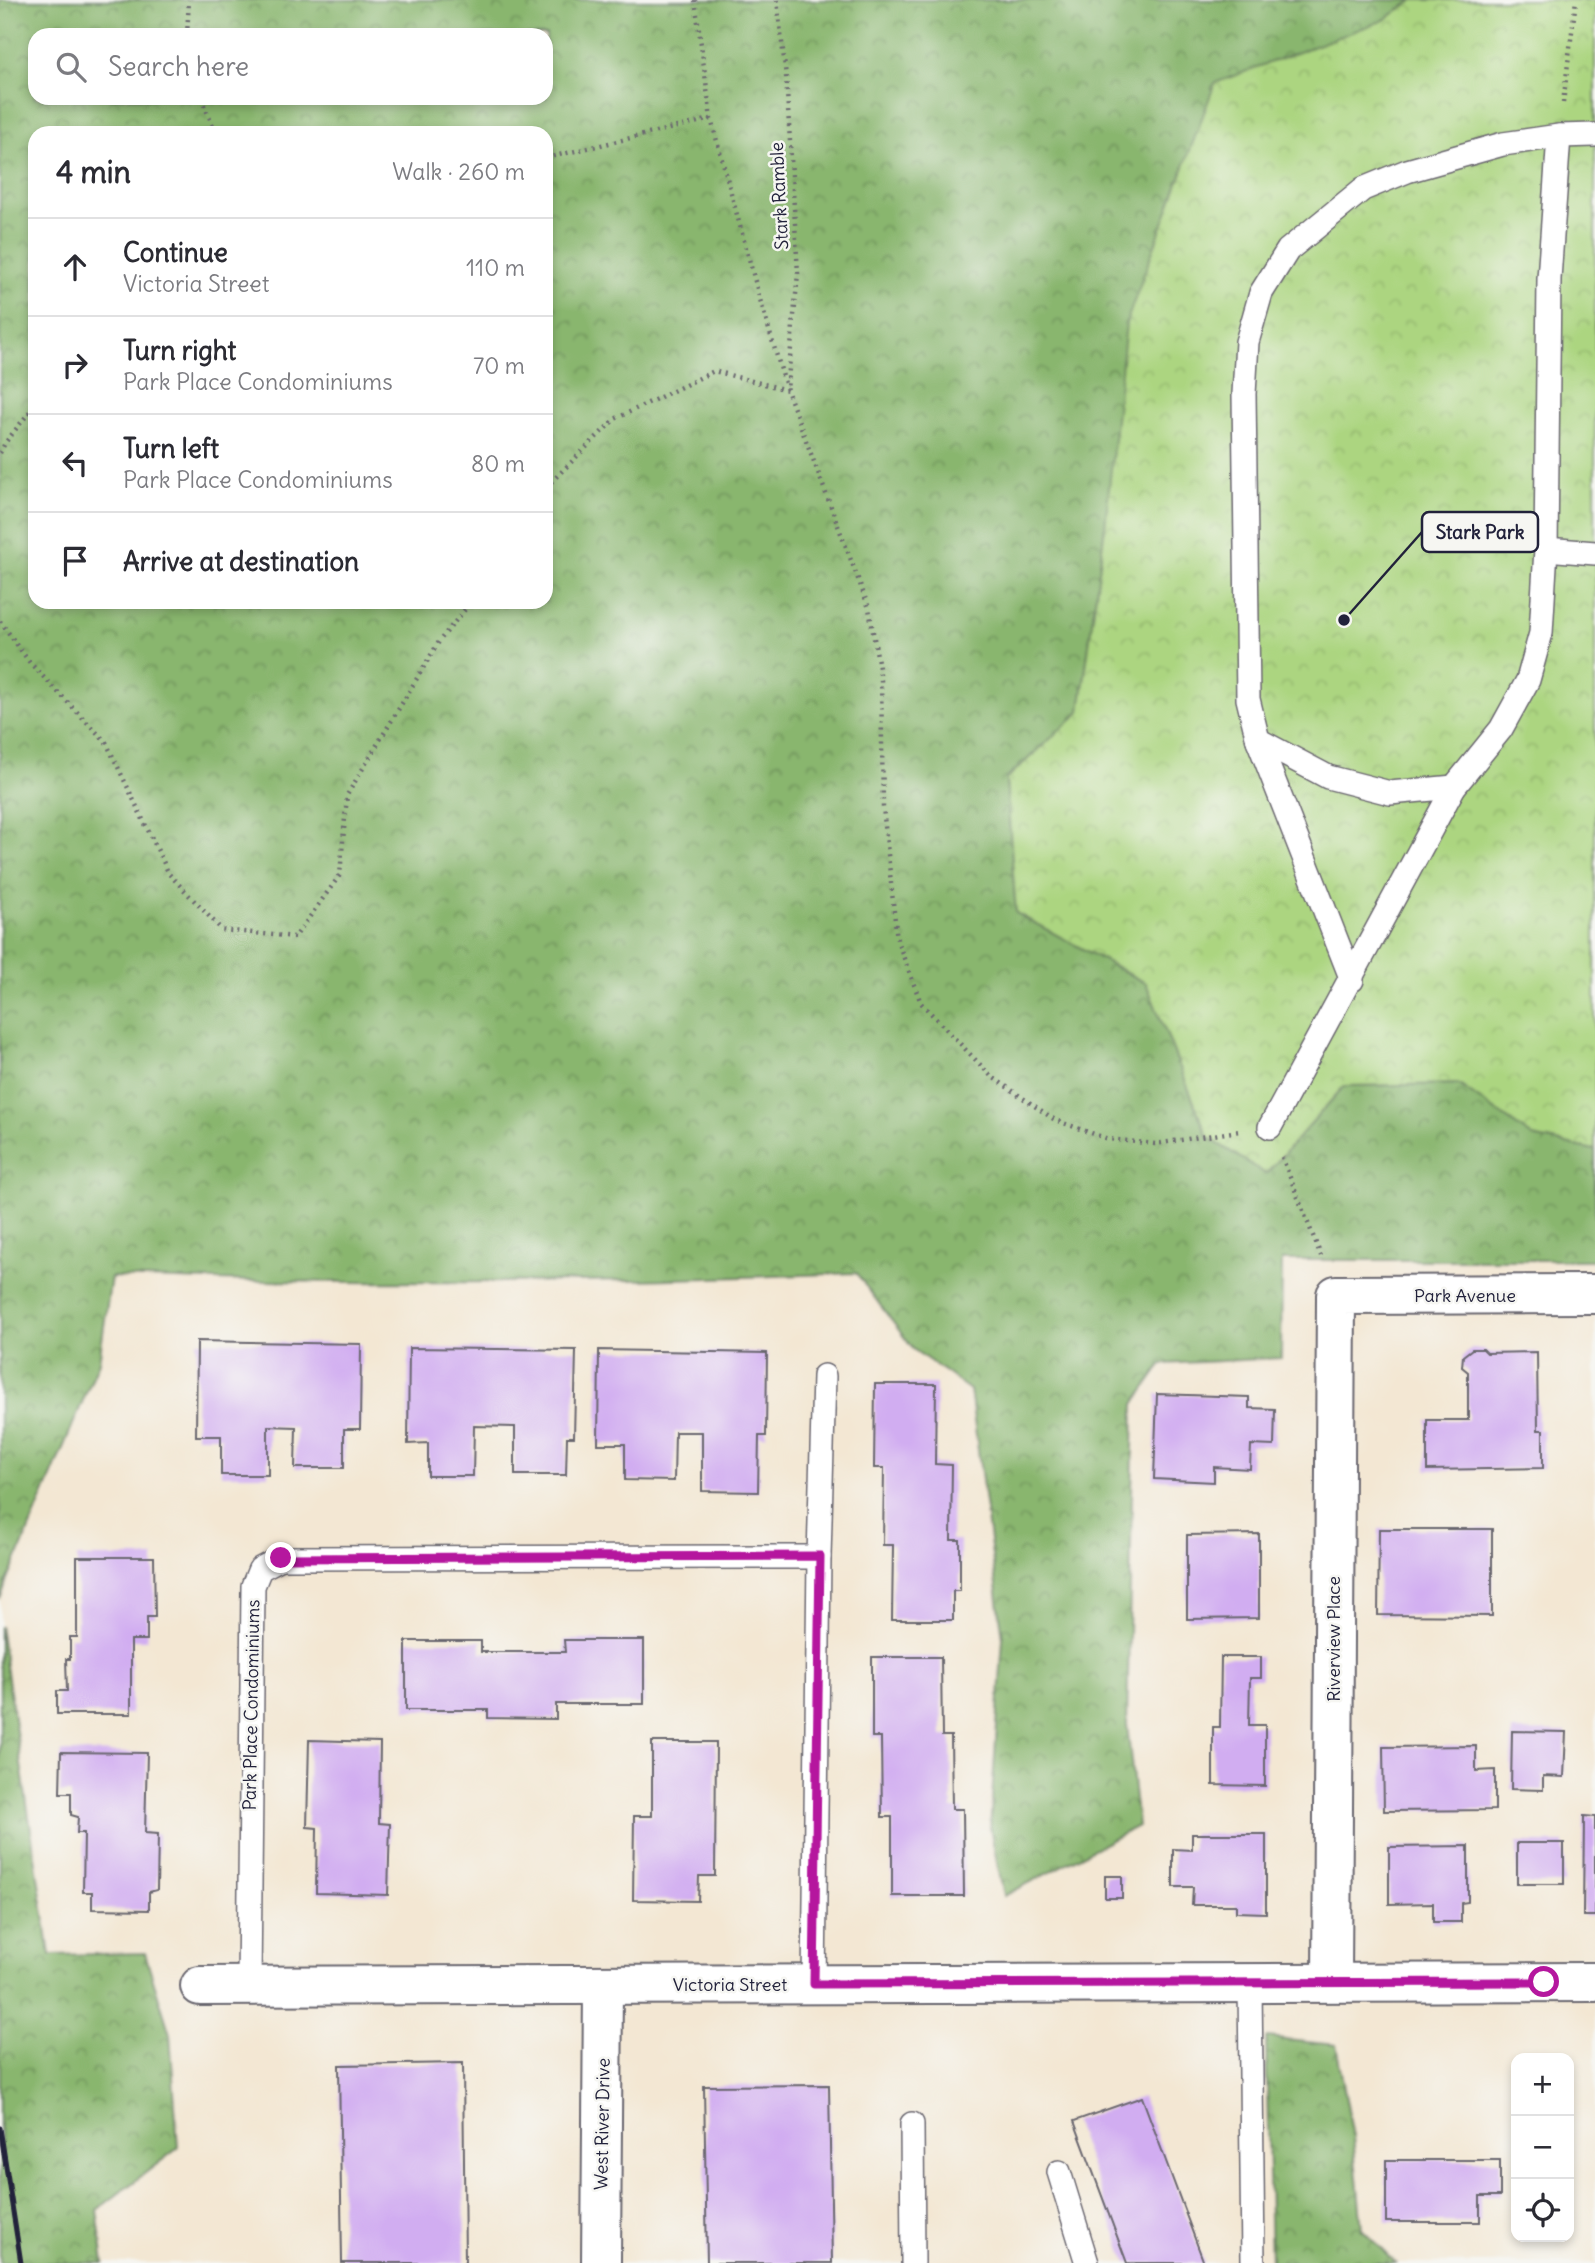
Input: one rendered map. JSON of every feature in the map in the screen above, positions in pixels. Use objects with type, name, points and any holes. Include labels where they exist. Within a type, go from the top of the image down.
[{"type":"street","name":"Park Avenue","points":[[1336,1295],[1595,1294]]},
{"type":"street","name":"Riverview Place","points":[[1332,1982],[1336,1295]]},
{"type":"street","name":"Victoria Street","points":[[200,1986],[1595,1982]]},
{"type":"street","name":"West River Drive","points":[[601,2263],[603,1985]]},
{"type":"lane","points":[[1352,980],[1258,740],[1248,699],[1244,394],[1247,342],[1261,293],[1288,250],[1363,189],[1407,170],[1503,144],[1559,136],[1595,135]]},
{"type":"lane","points":[[1270,1126],[1352,980],[1454,787],[1501,729],[1528,680],[1541,633],[1546,550],[1549,279],[1559,136]]},
{"type":"lane","points":[[1546,550],[1595,553]]},
{"type":"lane","points":[[1258,740],[1328,777],[1390,793],[1454,787]]},
{"type":"lane","points":[[814,1984],[824,1376]]},
{"type":"lane","name":"Park Place Condominiums","points":[[248,1985],[253,1586],[260,1569],[281,1558],[820,1556]]},
{"type":"lane","points":[[1250,1983],[1253,2263]]},
{"type":"lane","points":[[912,2124],[913,2263]]},
{"type":"lane","points":[[1059,2172],[1087,2263]]},
{"type":"path","points":[[187,28],[189,0]]},
{"type":"path","points":[[695,0],[711,118],[759,296],[787,390],[869,608],[881,680],[883,807],[897,940],[921,1003],[990,1076],[1055,1120],[1108,1139],[1155,1144],[1270,1126],[1336,1295]]},
{"type":"path","name":"Stark Ramble","points":[[777,0],[786,76],[798,273],[787,390]]},
{"type":"path","points":[[1559,136],[1576,0]]},
{"type":"path","points":[[204,105],[213,126]]},
{"type":"path","points":[[553,156],[711,118]]},
{"type":"path","points":[[553,480],[615,419],[714,371],[787,390]]},
{"type":"path","points":[[0,453],[28,414]]},
{"type":"path","points":[[0,621],[30,663],[106,742],[169,874],[222,930],[295,937],[340,875],[347,795],[440,640],[465,609]]},
{"type":"green space","points":[[0,0],[1414,0],[1384,20],[1105,527],[1080,712],[1006,779],[1016,913],[1146,983],[1208,1137],[1266,1174],[1344,1086],[1458,1084],[1533,1137],[1595,1150],[1595,1260],[1282,1260],[1281,1358],[1162,1364],[1134,1404],[1127,1724],[1138,1826],[1004,1896],[990,1828],[1003,1638],[970,1390],[913,1349],[856,1273],[484,1282],[297,1282],[111,1277],[99,1362],[0,1599]]},
{"type":"green space","points":[[1414,0],[1595,0],[1595,1150],[1533,1137],[1458,1084],[1344,1086],[1266,1174],[1208,1137],[1146,983],[1016,913],[1006,779],[1080,712],[1105,527],[1126,323],[1215,83],[1384,20]]},
{"type":"green space","points":[[0,1626],[50,1955],[145,1953],[170,2034],[178,2148],[97,2210],[104,2263],[0,2263]]},
{"type":"green space","points":[[1266,2038],[1336,2045],[1353,2137],[1362,2229],[1396,2263],[1271,2263]]},
{"type":"building","points":[[197,1341],[361,1344],[360,1429],[344,1429],[344,1468],[295,1468],[296,1427],[268,1426],[268,1475],[221,1475],[221,1436],[196,1436]]},
{"type":"building","points":[[409,1348],[576,1350],[574,1437],[567,1437],[566,1475],[515,1475],[515,1427],[474,1426],[473,1476],[428,1476],[428,1443],[408,1444]]},
{"type":"building","points":[[1472,1349],[1483,1349],[1487,1353],[1537,1352],[1538,1430],[1543,1430],[1543,1468],[1427,1470],[1427,1420],[1468,1420],[1468,1372],[1462,1367],[1463,1356]]},
{"type":"building","points":[[599,1350],[767,1353],[766,1436],[759,1436],[758,1492],[702,1491],[702,1432],[675,1432],[674,1481],[625,1480],[625,1444],[598,1444]]},
{"type":"building","points":[[875,1384],[936,1384],[935,1464],[952,1465],[951,1540],[960,1540],[960,1591],[953,1591],[953,1620],[892,1620],[893,1545],[883,1545],[884,1468],[874,1468]]},
{"type":"building","points":[[1157,1394],[1249,1397],[1249,1408],[1275,1409],[1274,1446],[1251,1445],[1250,1469],[1214,1467],[1214,1482],[1154,1479]]},
{"type":"building","points":[[1379,1529],[1492,1529],[1492,1616],[1378,1615]]},
{"type":"building","points":[[1259,1534],[1259,1618],[1187,1619],[1187,1535]]},
{"type":"building","points":[[77,1557],[154,1557],[155,1617],[147,1617],[147,1640],[131,1640],[131,1714],[57,1714],[57,1691],[67,1691],[66,1659],[70,1659],[70,1637],[77,1637]]},
{"type":"building","points":[[564,1640],[644,1640],[644,1704],[556,1704],[556,1719],[488,1718],[488,1710],[406,1710],[406,1641],[481,1641],[481,1652],[565,1652]]},
{"type":"building","points":[[872,1657],[941,1657],[942,1736],[951,1736],[952,1809],[963,1809],[964,1896],[892,1896],[892,1817],[882,1817],[881,1737],[872,1737]]},
{"type":"building","points":[[1221,1657],[1261,1657],[1261,1678],[1250,1678],[1249,1725],[1265,1725],[1265,1786],[1213,1785],[1213,1727],[1220,1727]]},
{"type":"building","points":[[1512,1731],[1566,1732],[1564,1777],[1543,1776],[1543,1790],[1511,1789]]},
{"type":"building","points":[[309,1740],[380,1742],[379,1823],[390,1824],[388,1895],[316,1893],[317,1828],[307,1827]]},
{"type":"building","points":[[652,1742],[716,1742],[715,1876],[699,1876],[698,1901],[633,1900],[634,1816],[652,1816]]},
{"type":"building","points":[[1476,1746],[1476,1771],[1495,1770],[1495,1810],[1384,1811],[1383,1747]]},
{"type":"building","points":[[61,1752],[147,1753],[145,1833],[158,1834],[157,1890],[149,1892],[149,1910],[92,1909],[92,1892],[83,1892],[84,1833],[77,1833],[78,1817],[71,1815],[71,1793],[60,1793]]},
{"type":"building","points":[[1584,1816],[1595,1817],[1595,1916],[1583,1916]]},
{"type":"building","points":[[1192,1834],[1266,1834],[1266,1913],[1236,1912],[1236,1905],[1192,1905],[1193,1887],[1173,1887],[1173,1849],[1192,1850]]},
{"type":"building","points":[[1517,1843],[1564,1843],[1564,1884],[1517,1884]]},
{"type":"building","points":[[1468,1846],[1468,1902],[1461,1903],[1461,1922],[1433,1922],[1433,1903],[1389,1904],[1389,1847]]},
{"type":"building","points":[[1105,1876],[1122,1876],[1122,1898],[1105,1898]]},
{"type":"building","points":[[463,2063],[465,2263],[342,2263],[339,2065]]},
{"type":"building","points":[[829,2085],[832,2263],[707,2263],[704,2086]]},
{"type":"building","points":[[1142,2097],[1204,2263],[1127,2263],[1074,2121]]},
{"type":"building","points":[[1386,2160],[1500,2160],[1500,2196],[1480,2196],[1480,2222],[1386,2222]]},
{"type":"railway","points":[[0,2128],[21,2263]]},
{"type":"place","name":"Stark Park","points":[[1344,620]]},
{"type":"route","points":[[281,1558],[820,1556],[814,1984],[1544,1982]]}]
